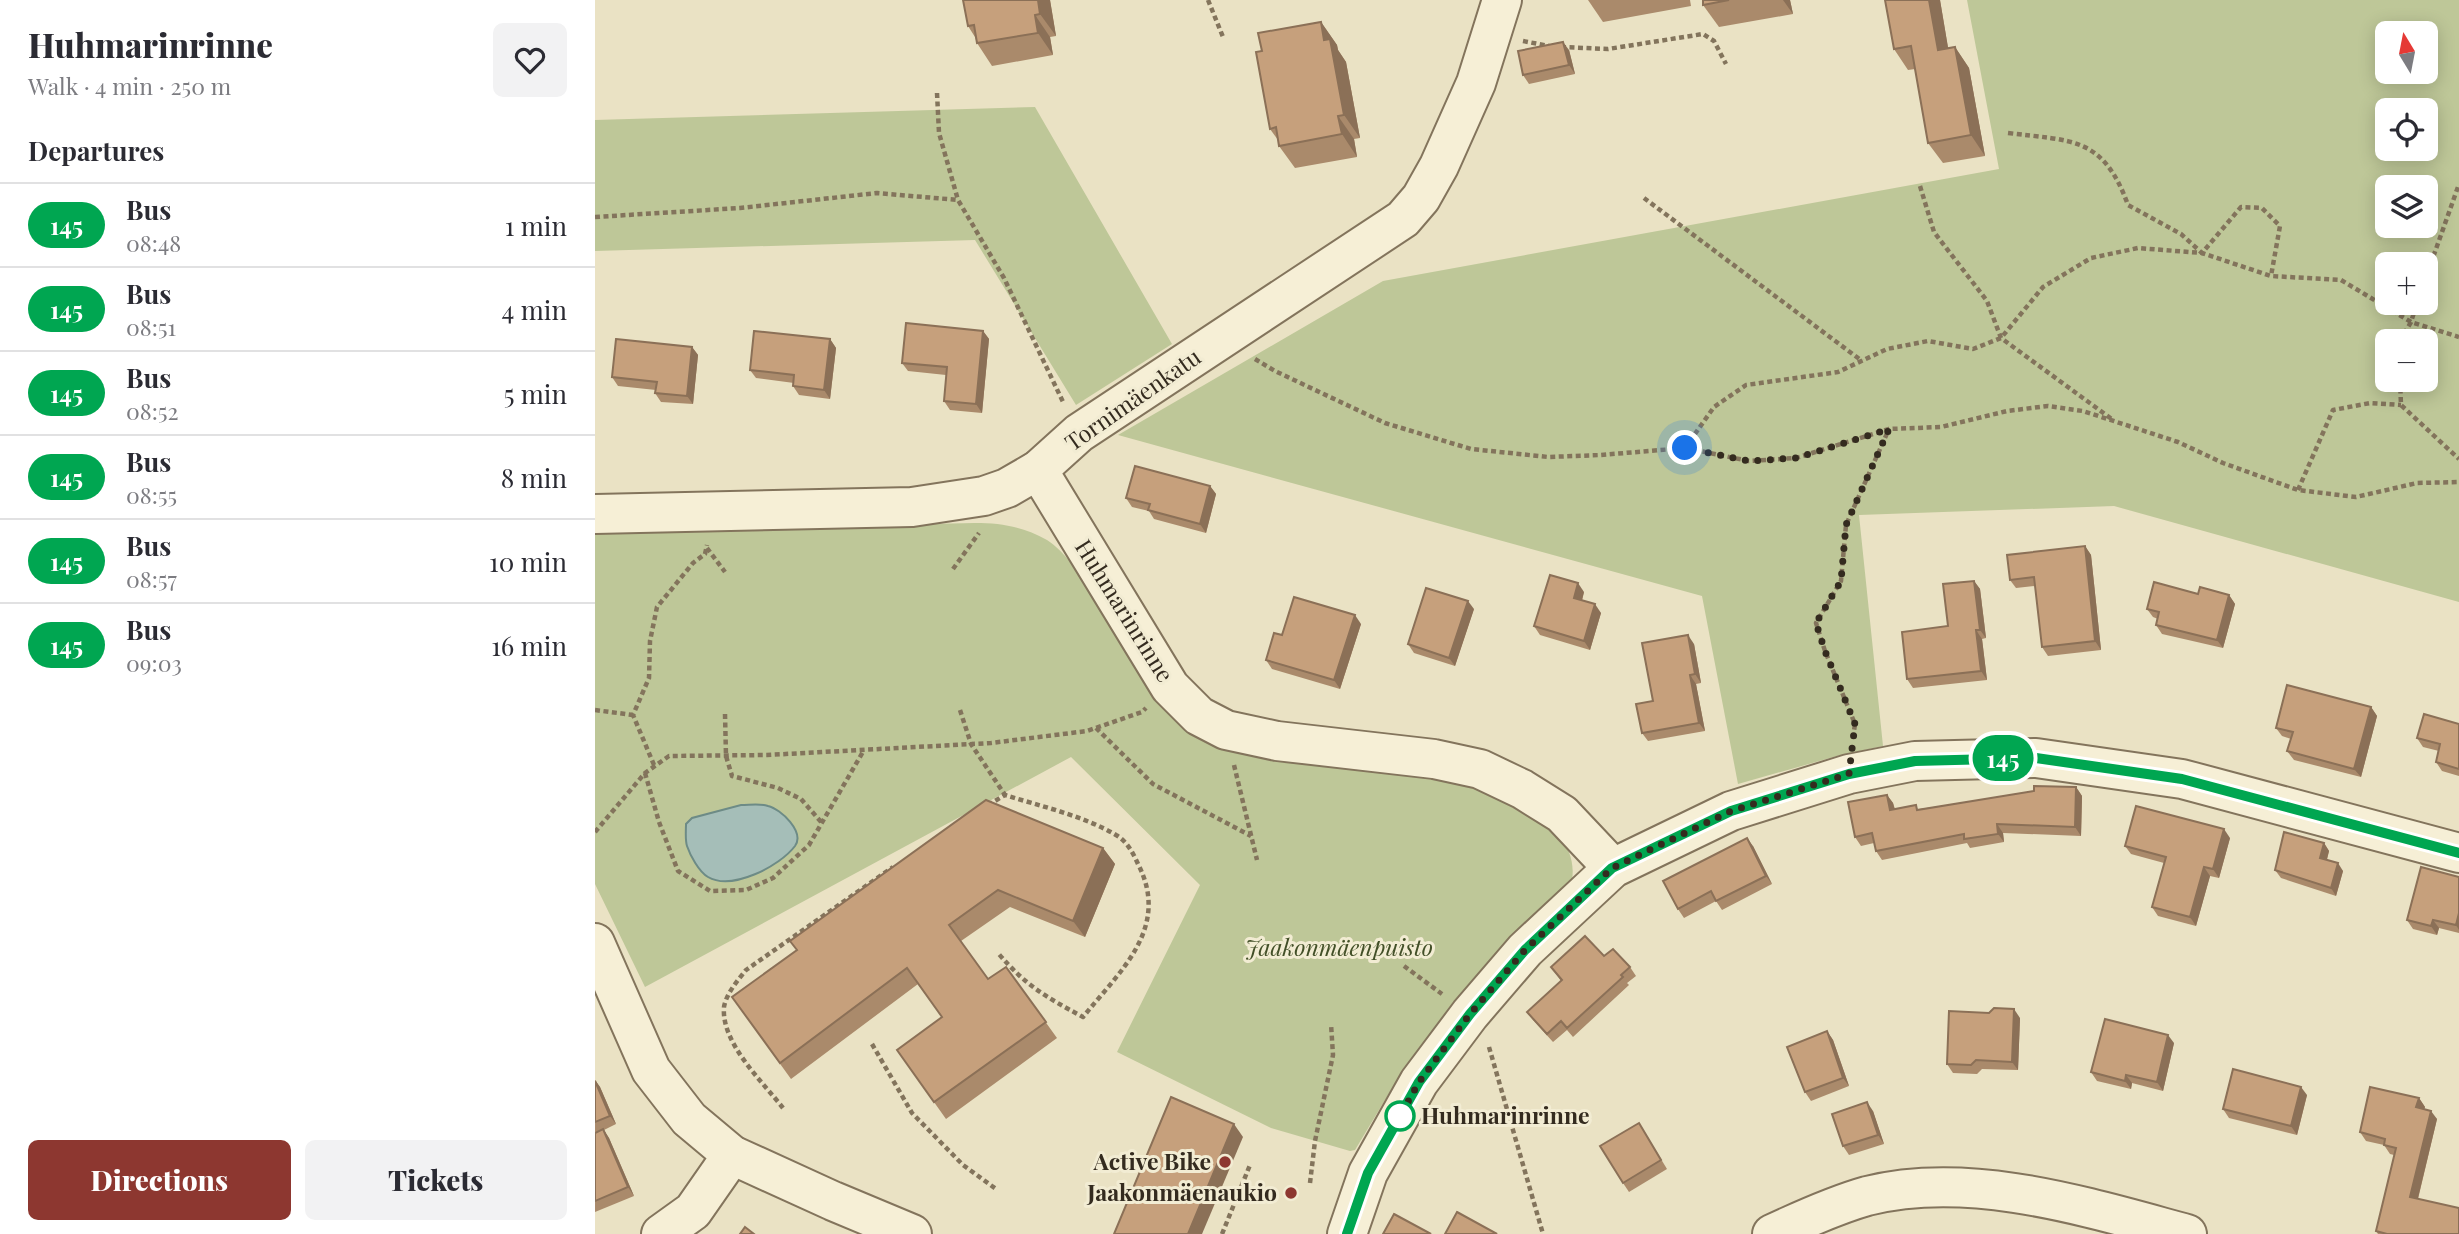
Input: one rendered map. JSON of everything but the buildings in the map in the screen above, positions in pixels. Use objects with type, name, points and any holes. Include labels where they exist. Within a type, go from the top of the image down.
[{"type":"street","name":"Tornimäenkatu","points":[[595,514],[706,530],[912,507],[984,496],[1007,488],[1038,470],[1079,433],[1403,219],[1439,166],[1476,83],[1497,18]]},
{"type":"street","name":"Huhmarinrinne","points":[[1038,470],[1170,687],[1199,716],[1226,730],[1277,741],[1420,757],[1480,769],[1522,789],[1562,814],[1612,868]]},
{"type":"street","points":[[1347,1234],[1368,1173],[1419,1082],[1470,1014],[1525,950],[1612,868],[1731,811],[1849,774],[1915,761],[2036,758],[2182,779],[2459,853]]},
{"type":"street","points":[[595,943],[650,1070],[689,1119],[732,1155],[912,1234]]},
{"type":"street","points":[[661,1234],[693,1211],[732,1155]]},
{"type":"street","points":[[1772,1234],[1867,1196],[1921,1189],[1995,1189],[2039,1197],[2187,1234]]},
{"type":"path","points":[[1208,0],[1223,37]]},
{"type":"path","points":[[1497,18],[1548,46],[1608,49],[1703,34],[1714,41],[1726,64]]},
{"type":"path","points":[[937,93],[939,133],[958,200],[1004,278],[1079,433]]},
{"type":"path","points":[[2008,134],[2075,142],[2107,162],[2120,183],[2128,205],[2181,234],[2202,253]]},
{"type":"path","points":[[2435,252],[2459,184]]},
{"type":"path","points":[[1920,186],[1934,232],[1987,301],[2001,338],[2119,424]]},
{"type":"path","points":[[595,217],[740,208],[877,193],[958,200]]},
{"type":"path","points":[[1644,198],[1862,361]]},
{"type":"path","points":[[2202,253],[2241,207],[2262,208],[2280,226],[2271,276]]},
{"type":"path","points":[[1685,448],[1714,407],[1746,385],[1837,372],[1887,349],[1928,341],[1973,348],[2001,338],[2043,287],[2091,258],[2139,248],[2202,253],[2271,276],[2341,280],[2411,322],[2459,337]]},
{"type":"path","points":[[2407,329],[2413,315]]},
{"type":"path","points":[[1222,339],[1275,371],[1385,423],[1471,449],[1548,457],[1685,448],[1749,461],[1796,458],[1889,429],[1941,427],[2007,411],[2049,406],[2083,411],[2178,442],[2223,463],[2298,490],[2356,497],[2417,483],[2459,482]]},
{"type":"path","points":[[2400,392],[2401,405]]},
{"type":"path","points":[[2298,490],[2333,410],[2370,402],[2401,405],[2459,459]]},
{"type":"path","points":[[1849,774],[1855,724],[1816,623],[1841,581],[1846,525],[1889,429]]},
{"type":"path","points":[[706,530],[725,572]]},
{"type":"path","points":[[655,765],[633,715],[649,678],[650,641],[657,607],[693,563],[705,554],[706,530]]},
{"type":"path","points":[[595,832],[645,773],[669,756],[726,756],[971,744],[1096,728],[1142,712],[1170,687]]},
{"type":"path","points":[[595,709],[633,715]]},
{"type":"path","points":[[960,710],[971,744],[1005,794],[1097,826],[1119,836],[1131,848],[1143,872],[1151,909],[1139,948],[1083,1017],[1043,995],[1018,977],[998,953]]},
{"type":"path","points":[[725,714],[726,756],[732,776],[778,788],[801,799],[822,823]]},
{"type":"path","points":[[1096,728],[1153,784],[1251,836]]},
{"type":"path","points":[[1226,730],[1257,860]]},
{"type":"path","points":[[645,773],[659,822],[678,871],[710,891],[745,890],[773,878],[809,845],[864,750]]},
{"type":"path","points":[[982,808],[1005,794]]},
{"type":"path","points":[[783,1108],[734,1046],[725,1022],[724,1005],[734,985],[746,970],[903,860]]},
{"type":"path","points":[[1404,966],[1470,1014],[1489,1045],[1543,1234]]},
{"type":"path","points":[[1310,1183],[1315,1141],[1333,1055],[1331,1024]]},
{"type":"path","points":[[872,1044],[912,1113],[963,1165],[996,1189]]},
{"type":"path","points":[[1222,1234],[1250,1165]]},
{"type":"green space","points":[[1967,0],[2459,0],[2459,602],[2114,506],[1859,515],[1883,746],[1738,784],[1702,596],[1118,435],[1383,281],[1999,169]]},
{"type":"green space","points":[[1035,107],[1172,344],[1076,405],[975,240],[595,251],[595,120]]},
{"type":"green space","name":"Jaakonmäenpuisto","points":[[975,523],[1021,529],[1047,540],[1060,551],[1075,567],[1104,609],[1152,690],[1478,789],[1525,809],[1546,823],[1562,839],[1571,858],[1572,880],[1416,1054],[1355,1150],[1350,1151],[1271,1128],[1117,1052],[1200,885],[1071,757],[645,987],[595,884],[595,531]]},
{"type":"water","points":[[758,804],[773,808],[790,822],[797,834],[797,840],[788,854],[767,868],[742,879],[718,881],[705,875],[688,850],[686,824],[692,818],[741,805]]},
{"type":"bus line","name":"145","points":[[1347,1234],[1368,1173],[1419,1082],[1470,1014],[1525,950],[1612,868],[1731,811],[1849,774],[1915,761],[2036,758],[2182,779],[2459,853]]},
{"type":"place","name":"Huhmarinrinne","points":[[1400,1116]]},
{"type":"place","name":"Active Bike","points":[[1225,1162]]},
{"type":"place","name":"Jaakonmäenaukio","points":[[1291,1193]]},
{"type":"route","points":[[1400,1116],[1395,1125],[1419,1082],[1470,1014],[1525,950],[1612,868],[1731,811],[1849,774],[1855,724],[1816,623],[1841,581],[1846,525],[1889,429],[1796,458],[1749,461],[1685,448]]}]
